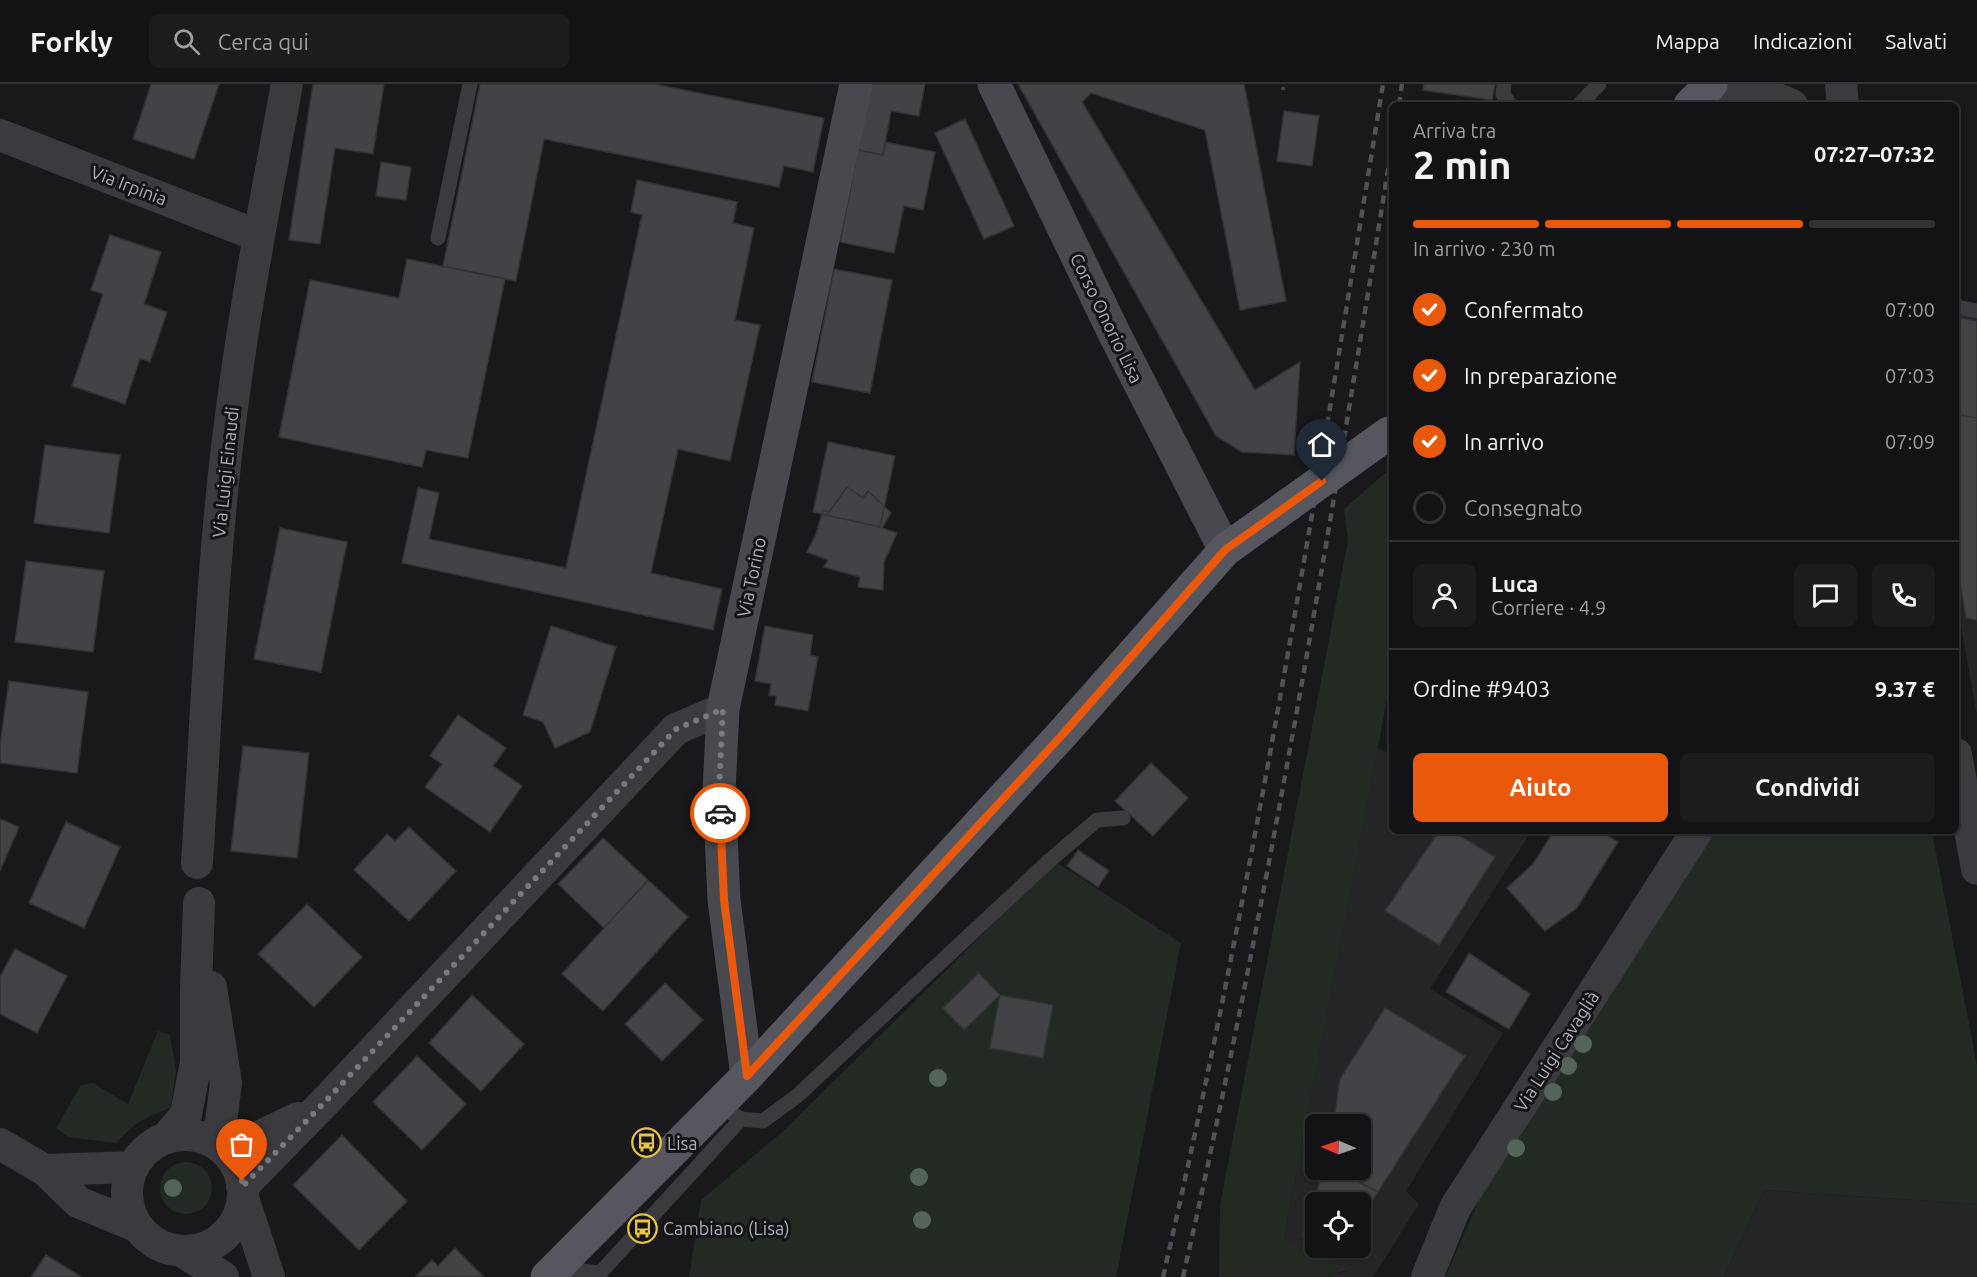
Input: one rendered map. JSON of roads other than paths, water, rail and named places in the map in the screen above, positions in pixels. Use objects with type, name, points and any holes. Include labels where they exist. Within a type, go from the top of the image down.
[{"type":"main road","points":[[1693,102],[1711,84]]},
{"type":"main road","points":[[552,1272],[729,1112],[747,1076],[1063,734],[1225,550],[1389,432]]},
{"type":"street","name":"Via Luigi Einaudi","points":[[197,863],[215,567],[234,394],[259,236],[287,84]]},
{"type":"street","name":"Via Torino","points":[[747,1076],[724,900],[719,791],[723,709],[856,84]]},
{"type":"street","name":"Corso Onorio Lisa","points":[[994,84],[1115,335],[1225,550]]},
{"type":"street","points":[[1711,84],[1758,91],[1785,102]]},
{"type":"street","points":[[1841,84],[1843,102]]},
{"type":"street","name":"Via Irpinia","points":[[0,135],[259,236]]},
{"type":"street","points":[[269,1277],[243,1192],[235,1164],[222,1149],[201,1137],[188,1135],[166,1138],[150,1146],[138,1158],[129,1174],[126,1192],[128,1210],[136,1226],[149,1240],[165,1249],[183,1252],[201,1250],[218,1242],[231,1230],[239,1215],[243,1192],[676,729],[723,709]]},
{"type":"street","points":[[1959,770],[1977,869]]},
{"type":"street","name":"Via Luigi Cavaglià","points":[[1427,1277],[1455,1208],[1695,834]]},
{"type":"street","points":[[166,1138],[186,1115],[196,1062],[199,903]]},
{"type":"street","points":[[198,937],[214,1001],[226,1083],[222,1149]]},
{"type":"street","points":[[222,1149],[322,1105]]},
{"type":"street","points":[[0,1144],[45,1170],[78,1202],[136,1226]]},
{"type":"street","points":[[45,1170],[133,1167]]},
{"type":"street","points":[[183,1252],[223,1277]]},
{"type":"lane","points":[[438,238],[470,84]]},
{"type":"lane","points":[[1503,84],[1503,94],[1508,102]]},
{"type":"lane","points":[[1582,102],[1599,84]]},
{"type":"lane","points":[[1959,308],[1977,311]]},
{"type":"lane","points":[[729,1112],[763,1121],[797,1096],[1049,861],[1097,820],[1123,818]]},
{"type":"railway","points":[[1163,1277],[1227,980],[1283,682],[1383,84]]},
{"type":"railway","points":[[1399,102],[1402,84]]},
{"type":"railway","points":[[1183,1277],[1214,1137],[1270,854],[1346,429],[1389,164]]},
{"type":"place","name":"Lisa","points":[[646,1143]]},
{"type":"place","name":"Cambiano (Lisa)","points":[[642,1228]]}]
